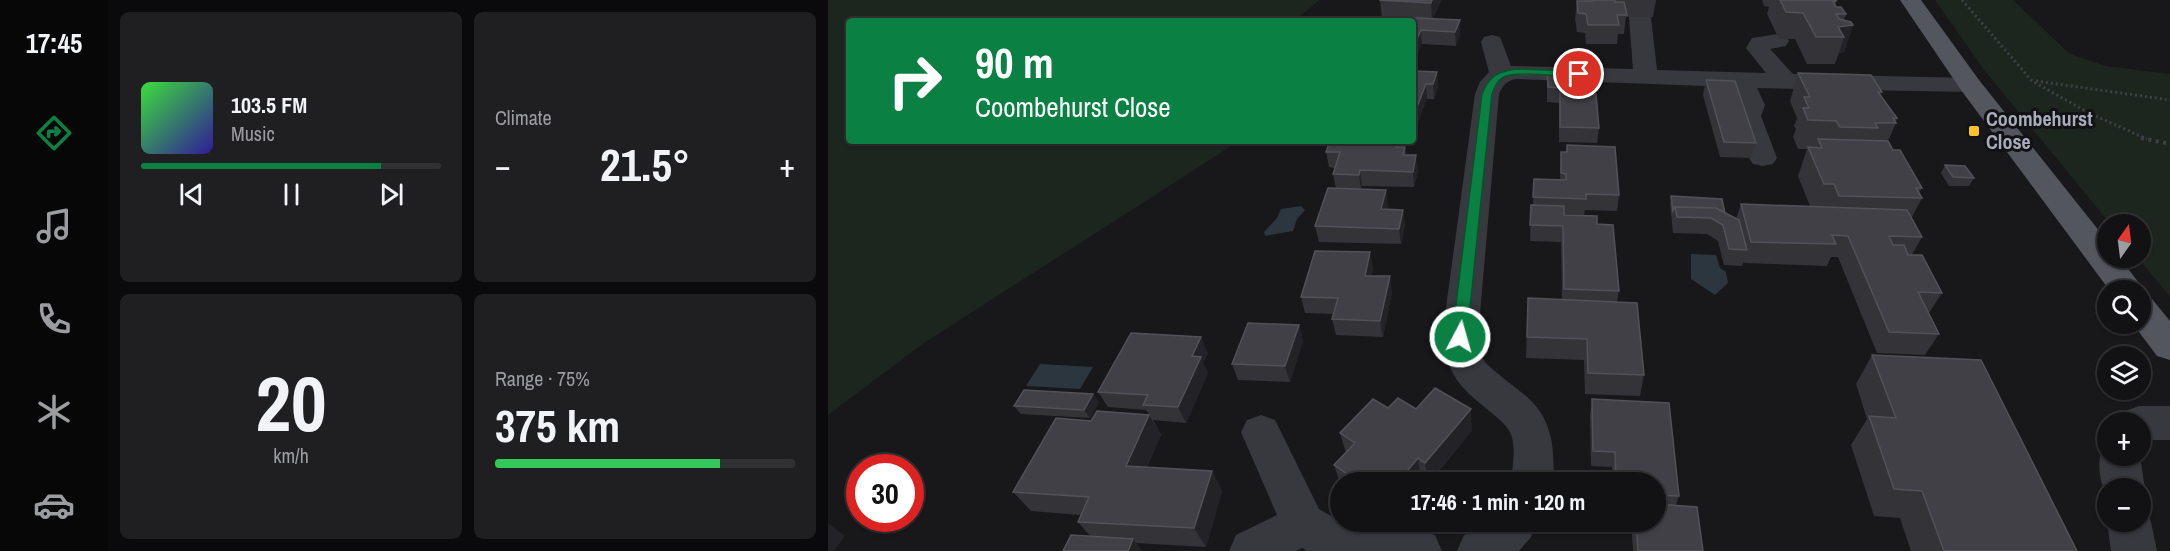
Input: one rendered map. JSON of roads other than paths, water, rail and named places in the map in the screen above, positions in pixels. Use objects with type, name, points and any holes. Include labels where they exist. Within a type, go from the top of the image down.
[{"type":"main road","points":[[1910,0],[1970,85],[2119,280]]},
{"type":"street","points":[[1640,18],[1646,77]]},
{"type":"street","points":[[1778,41],[1760,43],[1758,48],[1786,81]]},
{"type":"street","points":[[1492,42],[1502,74]]},
{"type":"street","points":[[1533,472],[1534,458],[1529,428],[1511,406],[1482,384],[1465,363],[1460,337],[1487,94],[1492,82],[1502,74],[1525,72],[1970,85]]},
{"type":"street","points":[[1741,80],[1752,105],[1748,116],[1763,158]]},
{"type":"street","points":[[2151,423],[2170,423]]},
{"type":"street","points":[[1261,432],[1304,524],[1330,540],[1369,547],[1419,551]]},
{"type":"street","points":[[1252,551],[1304,524]]},
{"type":"street","points":[[1480,551],[1497,543],[1506,532]]},
{"type":"street","points":[[2131,532],[2134,551]]},
{"type":"place","name":"Coombehurst Close","points":[[1974,131]]}]
